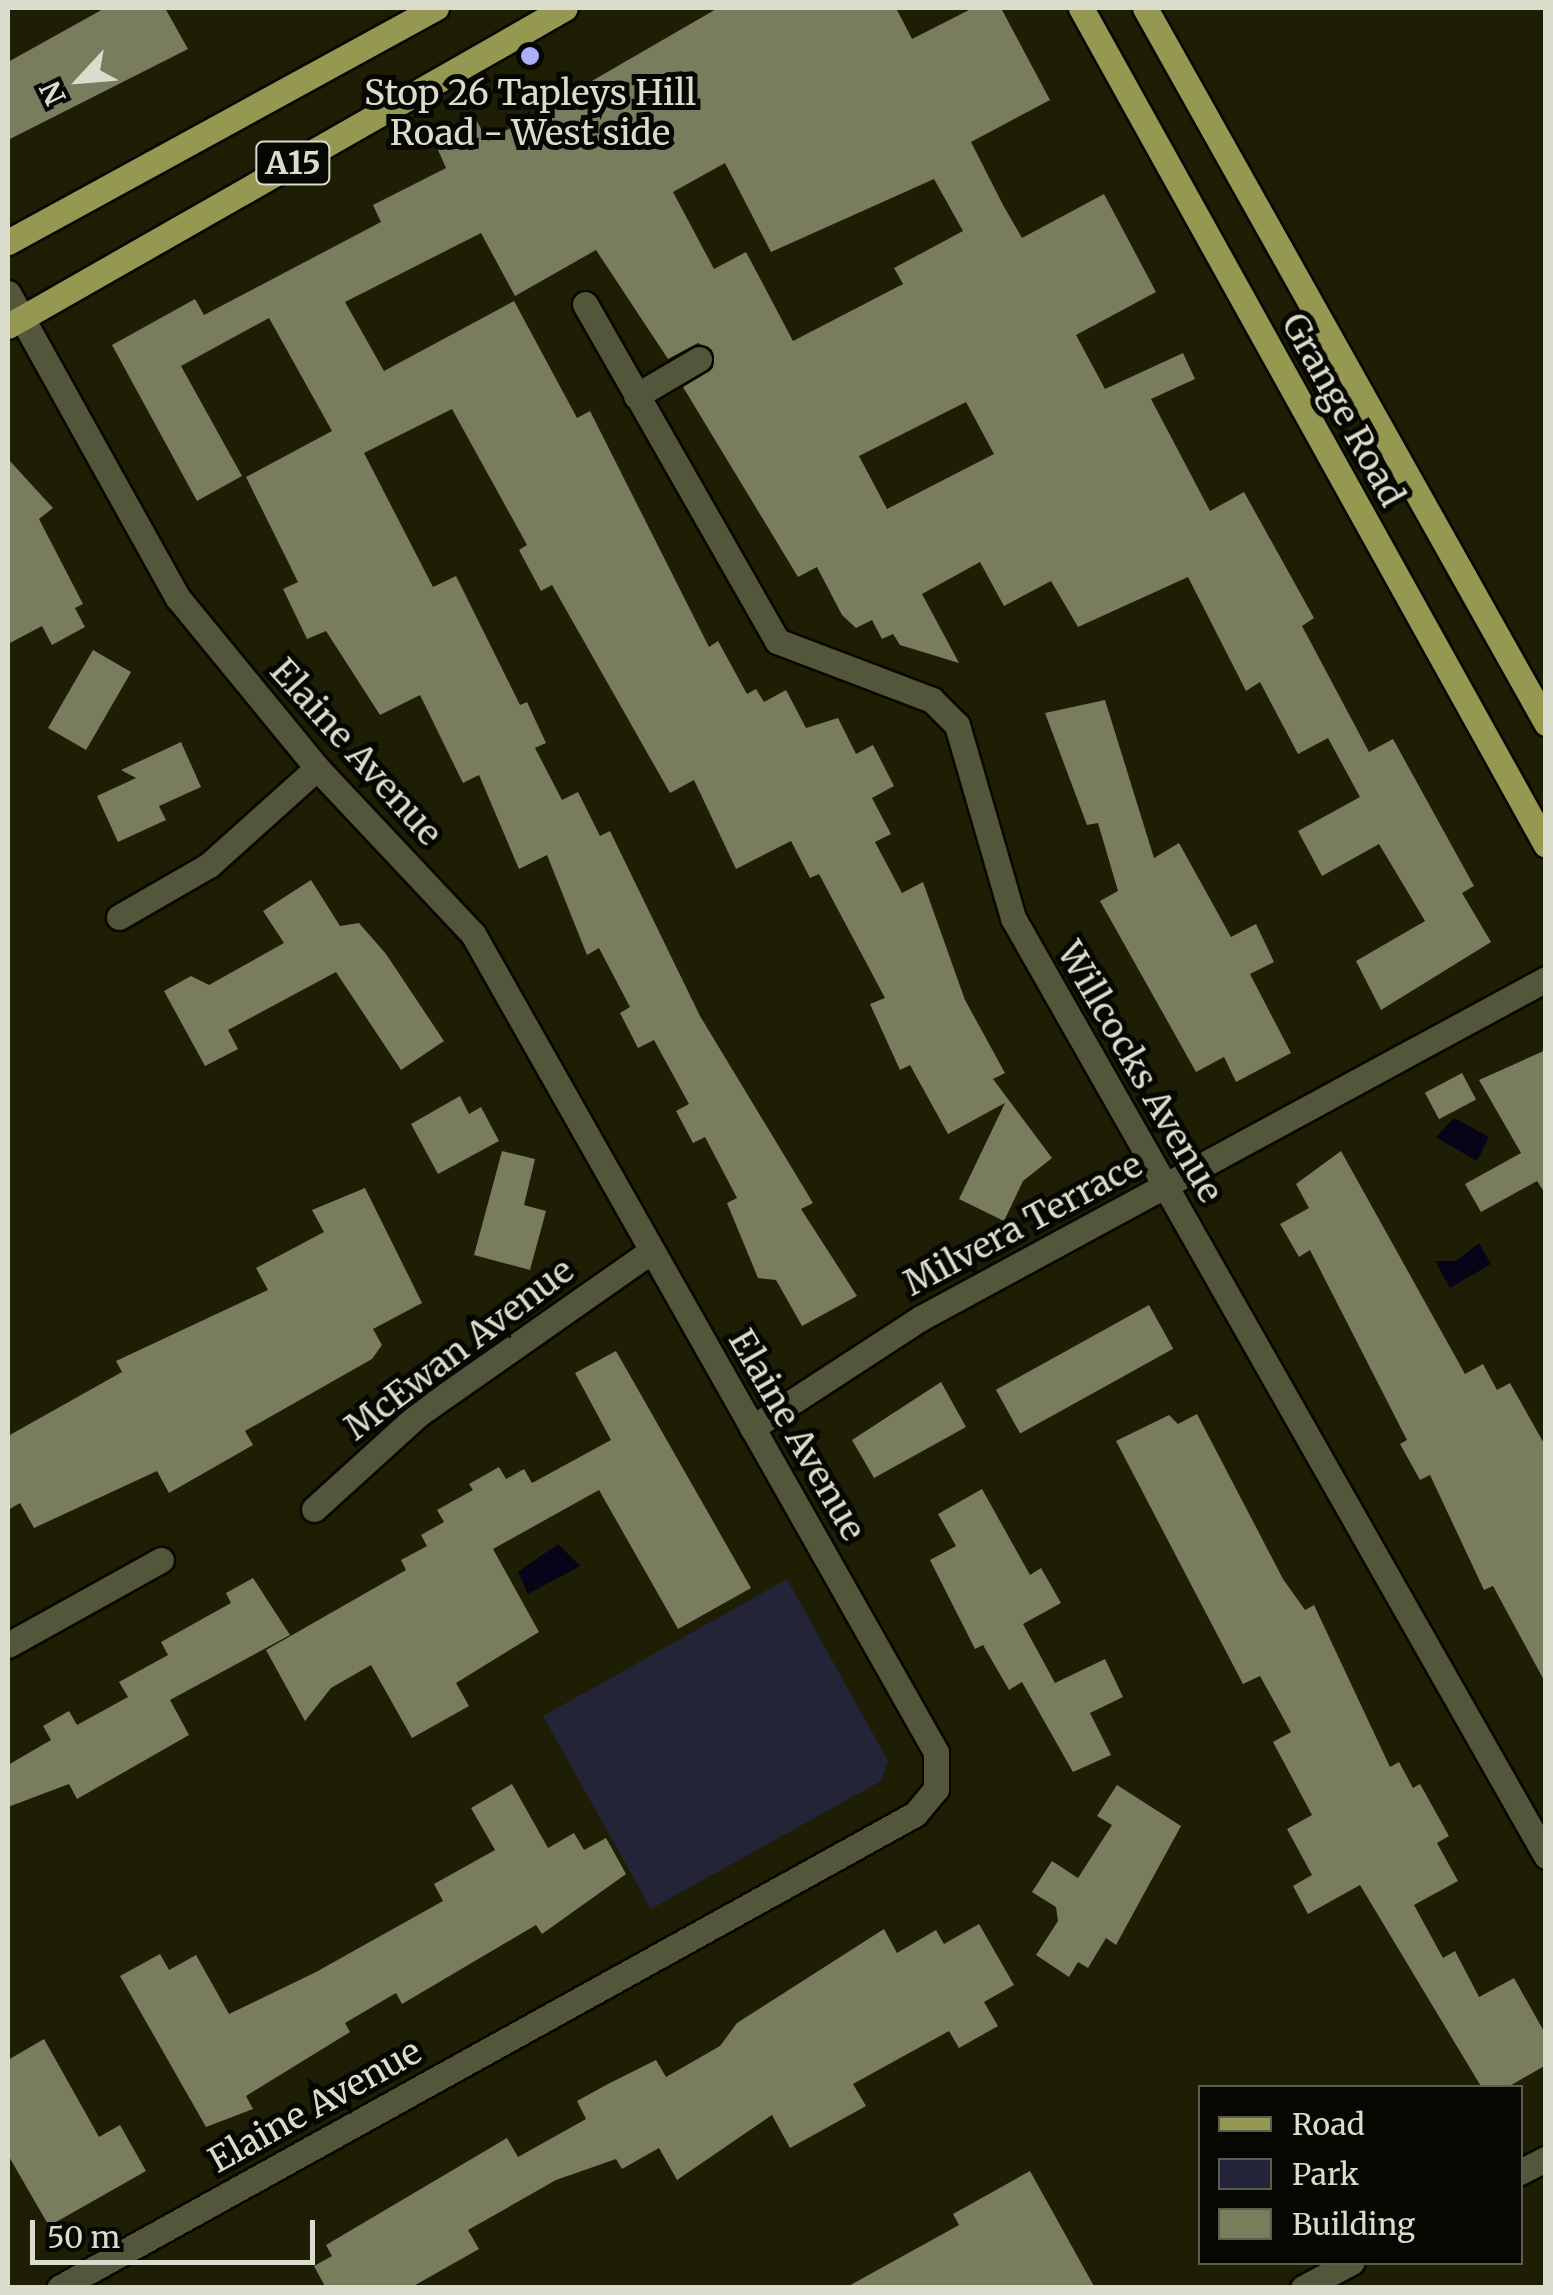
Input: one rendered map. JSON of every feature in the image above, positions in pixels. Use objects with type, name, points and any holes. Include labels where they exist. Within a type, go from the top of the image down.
[{"type":"main road","name":"A15","points":[[8,242],[436,8]]},
{"type":"main road","name":"A15","points":[[14,322],[566,8]]},
{"type":"main road","name":"Grange Road","points":[[1081,8],[1546,845]]},
{"type":"main road","name":"Grange Road","points":[[1145,8],[1546,722]]},
{"type":"street","name":"Elaine Avenue","points":[[8,293],[14,322],[178,598],[317,768],[474,934],[936,1752],[936,1788],[926,1801],[59,2288]]},
{"type":"street","name":"Willcocks Avenue","points":[[585,304],[777,640],[932,700],[957,725],[1013,918],[1546,1856]]},
{"type":"street","points":[[636,396],[699,359]]},
{"type":"street","points":[[119,917],[208,865],[317,768]]},
{"type":"street","name":"Milvera Terrace","points":[[752,1428],[921,1318],[1546,979]]},
{"type":"street","name":"McEwan Avenue","points":[[314,1509],[420,1413],[651,1251]]},
{"type":"street","points":[[8,1645],[161,1560]]},
{"type":"street","points":[[1523,2170],[1546,2159]]},
{"type":"street","points":[[1303,2288],[1346,2265]]},
{"type":"green space","points":[[787,1579],[888,1761],[881,1781],[651,1909],[543,1716]]},
{"type":"shaded area","points":[[1454,1118],[1489,1137],[1477,1161],[1436,1137]]},
{"type":"shaded area","points":[[1479,1243],[1491,1264],[1450,1288],[1435,1261],[1456,1261]]},
{"type":"shaded area","points":[[558,1544],[580,1566],[528,1594],[518,1572]]},
{"type":"building","points":[[105,8],[165,8],[188,49],[8,140],[8,62]]},
{"type":"building","points":[[718,8],[896,8],[912,39],[973,8],[1001,8],[1050,100],[971,142],[1003,205],[1022,238],[1104,194],[1156,292],[1076,335],[1105,389],[1183,353],[1195,379],[1151,399],[1210,511],[1244,492],[1314,618],[1302,626],[1369,752],[1393,739],[1474,886],[1462,893],[1491,942],[1381,1010],[1356,961],[1425,921],[1379,844],[1322,876],[1298,831],[1360,797],[1328,738],[1298,754],[1260,682],[1246,691],[1188,577],[1078,627],[1051,581],[1004,606],[980,562],[922,594],[959,663],[900,645],[893,634],[882,639],[872,620],[856,628],[842,615],[817,567],[798,577],[683,387],[713,368],[712,350],[698,343],[668,359],[596,250],[515,296],[481,233],[345,302],[384,371],[514,301],[577,418],[590,411],[709,647],[718,641],[747,694],[756,689],[764,702],[786,690],[806,728],[838,718],[856,754],[873,745],[894,786],[872,798],[891,834],[875,842],[902,893],[923,882],[965,1000],[1005,1073],[993,1079],[1052,1158],[1023,1181],[1004,1221],[959,1199],[1005,1103],[948,1134],[910,1065],[900,1070],[870,1004],[885,998],[819,874],[810,878],[791,841],[736,869],[694,780],[670,793],[552,585],[541,591],[519,550],[527,545],[452,409],[364,453],[433,587],[456,576],[520,705],[527,702],[546,743],[535,748],[562,800],[578,792],[600,836],[610,831],[700,1016],[813,1203],[801,1209],[857,1296],[802,1326],[776,1280],[758,1278],[727,1203],[737,1198],[705,1137],[693,1143],[676,1111],[689,1104],[654,1040],[638,1048],[620,1013],[630,1007],[599,948],[587,955],[547,855],[519,869],[479,775],[463,783],[420,695],[380,715],[326,631],[307,639],[283,589],[298,582],[246,477],[332,431],[269,318],[181,366],[242,476],[197,501],[112,345],[195,299],[204,315],[381,222],[373,205],[446,168],[434,141],[475,118],[488,141]],"holes":[[[725,163],[771,252],[934,179],[963,231],[894,268],[903,284],[793,341],[746,252],[714,269],[673,192]],[[966,402],[994,454],[887,509],[859,456]]]},
{"type":"building","points":[[8,459],[53,508],[39,519],[83,604],[75,608],[85,627],[52,645],[42,626],[8,644]]},
{"type":"building","points":[[93,650],[131,672],[86,750],[48,728]]},
{"type":"building","points":[[1105,700],[1154,858],[1179,843],[1231,937],[1256,924],[1274,962],[1250,974],[1291,1053],[1236,1082],[1224,1057],[1196,1072],[1100,901],[1118,891],[1098,823],[1087,825],[1045,713]]},
{"type":"building","points":[[181,742],[201,787],[159,806],[166,820],[118,842],[97,796],[136,778],[121,770]]},
{"type":"building","points":[[311,880],[340,926],[359,923],[386,954],[444,1041],[401,1070],[336,972],[228,1030],[238,1049],[205,1066],[164,991],[191,976],[209,985],[284,943],[263,911]]},
{"type":"building","points":[[1546,1050],[1546,1195],[1537,1181],[1481,1212],[1465,1184],[1521,1153],[1479,1080]]},
{"type":"building","points":[[1462,1073],[1476,1099],[1439,1119],[1425,1093]]},
{"type":"building","points":[[460,1096],[469,1114],[481,1107],[499,1141],[438,1174],[411,1124]]},
{"type":"building","points":[[502,1151],[535,1159],[524,1205],[546,1211],[530,1270],[474,1255]]},
{"type":"building","points":[[1341,1151],[1465,1374],[1483,1364],[1497,1390],[1510,1383],[1546,1447],[1546,1684],[1493,1586],[1484,1590],[1430,1475],[1420,1480],[1400,1444],[1407,1440],[1310,1250],[1299,1257],[1280,1224],[1309,1208],[1296,1184]]},
{"type":"building","points":[[365,1188],[422,1303],[373,1329],[382,1345],[372,1359],[245,1431],[253,1445],[169,1493],[157,1471],[34,1528],[20,1503],[8,1510],[8,1436],[122,1372],[116,1361],[268,1290],[256,1268],[324,1232],[312,1210]]},
{"type":"building","points":[[1149,1305],[1173,1349],[1020,1434],[996,1390]]},
{"type":"building","points":[[616,1351],[751,1588],[678,1629],[599,1490],[493,1549],[539,1632],[456,1683],[469,1706],[412,1738],[371,1665],[331,1688],[305,1721],[266,1650],[406,1570],[401,1560],[427,1546],[421,1535],[444,1522],[437,1510],[473,1490],[469,1484],[499,1467],[506,1479],[524,1469],[532,1483],[611,1440],[575,1373]]},
{"type":"building","points":[[941,1382],[966,1427],[874,1478],[852,1440]]},
{"type":"building","points":[[1197,1414],[1283,1579],[1305,1610],[1314,1605],[1390,1767],[1399,1762],[1413,1788],[1420,1784],[1449,1836],[1437,1843],[1458,1881],[1414,1905],[1443,1958],[1455,1951],[1479,1997],[1514,1978],[1546,2035],[1546,2065],[1511,2085],[1480,2085],[1360,1885],[1308,1914],[1293,1886],[1312,1875],[1287,1829],[1312,1815],[1273,1742],[1291,1732],[1260,1676],[1243,1684],[1116,1441],[1169,1415],[1178,1424]]},
{"type":"building","points":[[982,1489],[1030,1575],[1041,1568],[1061,1603],[1023,1624],[1055,1683],[1105,1659],[1123,1697],[1090,1713],[1111,1755],[1073,1772],[1022,1682],[1009,1690],[983,1645],[975,1649],[930,1560],[956,1546],[938,1514]]},
{"type":"building","points":[[253,1578],[290,1635],[170,1700],[189,1735],[77,1799],[69,1784],[8,1807],[8,1765],[51,1740],[43,1726],[69,1711],[77,1725],[128,1697],[119,1682],[168,1655],[161,1642],[231,1603],[226,1593]]},
{"type":"building","points":[[512,1784],[548,1848],[574,1833],[584,1850],[606,1838],[626,1874],[542,1934],[536,1925],[402,2004],[396,1993],[345,2023],[350,2032],[246,2096],[253,2109],[206,2127],[120,1976],[160,1954],[169,1970],[196,1955],[229,2014],[316,1972],[443,1901],[434,1884],[495,1850],[471,1808]]},
{"type":"building","points":[[1117,1785],[1181,1826],[1116,1945],[1106,1938],[1088,1968],[1078,1962],[1069,1977],[1036,1955],[1058,1921],[1056,1907],[1032,1892],[1052,1861],[1078,1878],[1112,1825],[1097,1816]]},
{"type":"building","points":[[979,1924],[1014,1985],[984,2002],[998,2026],[959,2048],[949,2031],[853,2084],[866,2106],[790,2148],[772,2115],[677,2180],[659,2148],[622,2169],[616,2159],[556,2180],[468,2230],[479,2249],[410,2288],[326,2288],[314,2266],[332,2256],[326,2245],[507,2138],[518,2157],[586,2119],[577,2101],[656,2060],[666,2077],[720,2046],[737,2023],[884,1929],[897,1953],[936,1930],[944,1944]]},
{"type":"building","points":[[44,2039],[99,2137],[120,2125],[146,2171],[49,2226],[8,2155],[8,2060]]},
{"type":"building","points":[[1030,2171],[1095,2288],[845,2288],[959,2225],[953,2214]]},
{"type":"place","name":"Stop 26 Tapleys Hill Road - West side","points":[[530,56]]}]
